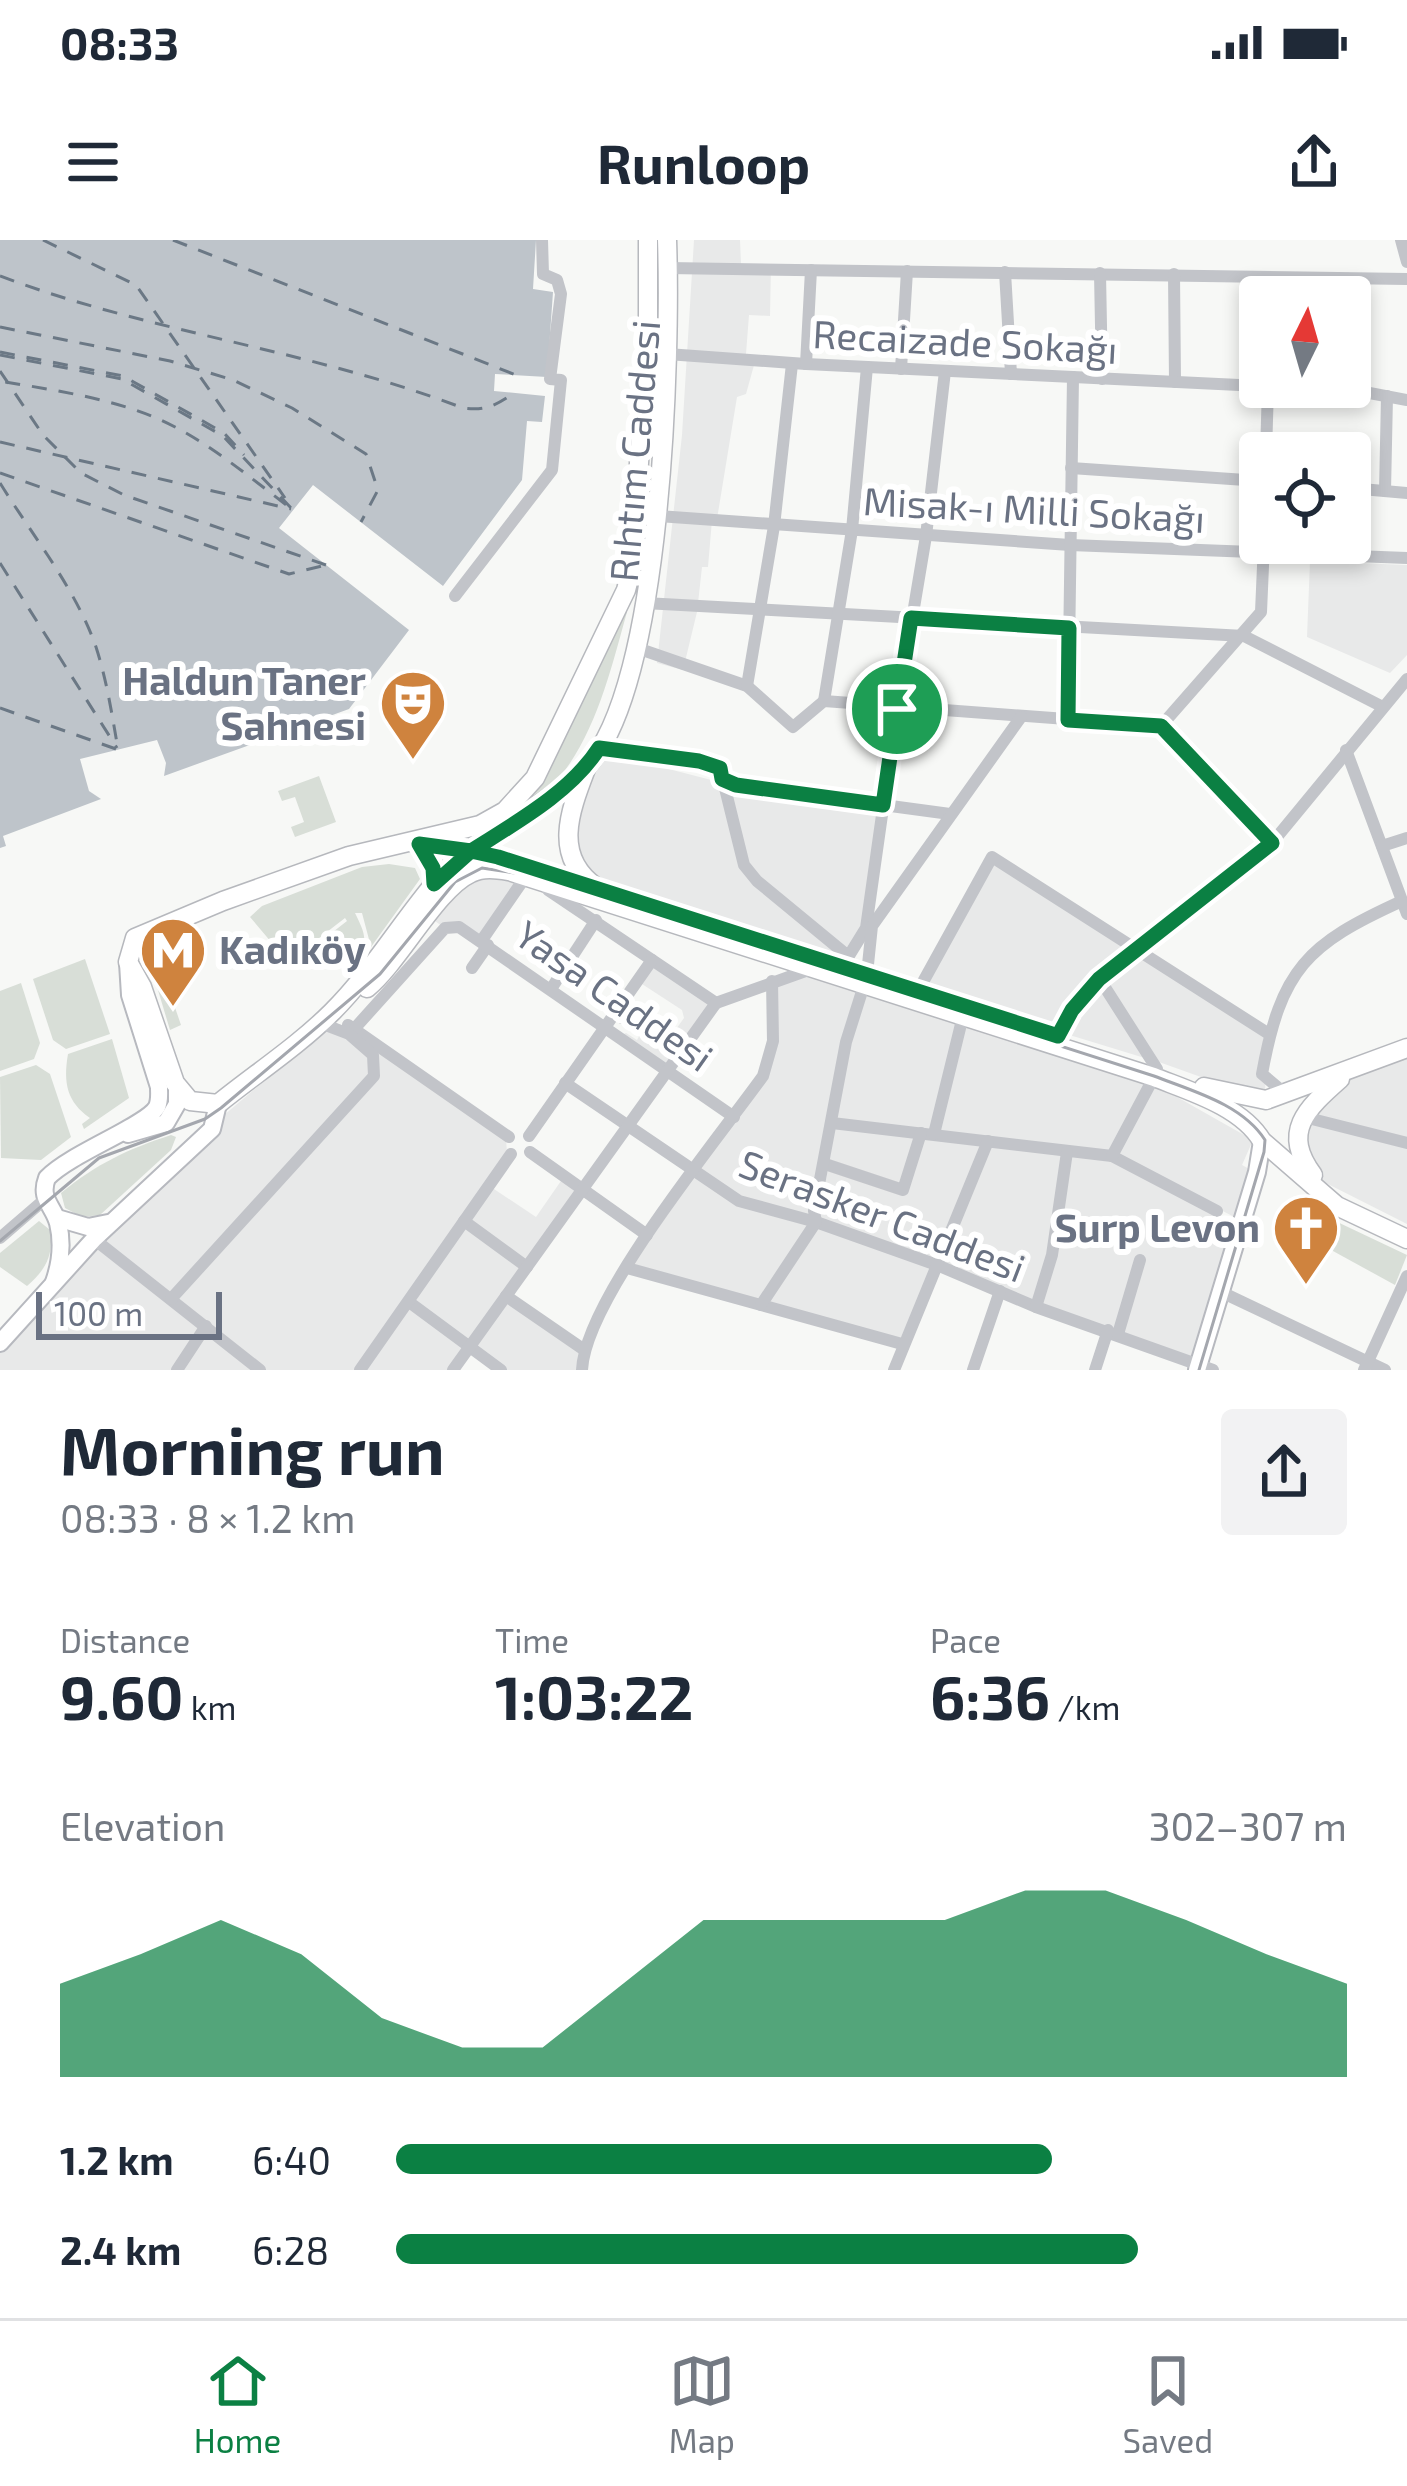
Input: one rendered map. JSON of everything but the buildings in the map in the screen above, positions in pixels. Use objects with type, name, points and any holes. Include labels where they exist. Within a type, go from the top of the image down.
[{"type":"main road","name":"Rıhtım Caddesi","points":[[128,962],[131,944],[146,932],[349,856],[480,825],[520,796],[549,750],[626,590],[632,567],[648,328],[648,240]]},
{"type":"main road","name":"Rıhtım Caddesi","points":[[330,1016],[374,966],[434,884],[471,851],[538,807],[594,756],[621,699],[658,516],[667,354],[667,240]]},
{"type":"main road","points":[[594,756],[569,814],[567,836],[576,867],[596,887]]},
{"type":"main road","name":"Rıhtım Caddesi","points":[[411,844],[471,851]]},
{"type":"main road","points":[[411,844],[433,868],[434,884]]},
{"type":"main road","points":[[471,851],[845,961],[866,980],[963,1016],[1212,1090],[1265,1100],[1407,1048]]},
{"type":"main road","points":[[128,962],[142,987],[177,1089],[196,1104],[218,1104],[382,976],[456,884],[482,870],[526,876],[812,968],[918,991],[1155,1073],[1254,1128],[1262,1141],[1336,1206],[1407,1239]]},
{"type":"main road","points":[[1336,1206],[1297,1151],[1304,1117],[1348,1072]]},
{"type":"street","points":[[455,596],[552,470],[561,380],[550,380],[560,294],[557,280],[543,274],[542,240]]},
{"type":"street","points":[[1401,240],[1407,262]]},
{"type":"street","points":[[668,268],[1407,279]]},
{"type":"street","points":[[746,686],[811,270]]},
{"type":"street","points":[[901,369],[907,272]]},
{"type":"street","points":[[1005,272],[1011,374]]},
{"type":"street","points":[[1100,273],[1102,379]]},
{"type":"street","points":[[1174,274],[1174,382]]},
{"type":"street","name":"Recaizade Sokağı","points":[[667,354],[1239,386]]},
{"type":"street","points":[[634,647],[746,686],[793,728],[824,701],[852,530],[867,367]]},
{"type":"street","points":[[594,756],[699,761],[720,768],[744,865],[845,961],[866,928],[926,536],[945,371]]},
{"type":"street","points":[[1068,720],[1073,377]]},
{"type":"street","name":"Recaizade Sokağı","points":[[1371,395],[1407,400]]},
{"type":"street","points":[[1384,491],[1387,396]]},
{"type":"street","points":[[1071,468],[1239,480]]},
{"type":"street","points":[[1371,490],[1407,493]]},
{"type":"street","name":"Misak-ı Milli Sokağı","points":[[658,516],[1070,545],[1239,547]]},
{"type":"street","name":"Misak-ı Milli Sokağı","points":[[1371,555],[1407,558]]},
{"type":"street","points":[[1161,726],[1261,612],[1263,564]]},
{"type":"street","points":[[644,603],[1244,636],[1381,706]]},
{"type":"street","points":[[1058,1036],[1072,1010],[1099,979],[1272,843],[1407,679]]},
{"type":"street","points":[[824,701],[1161,726],[1272,843]]},
{"type":"street","points":[[761,1305],[816,1222],[814,1210],[846,1042],[866,980],[872,926],[1021,717]]},
{"type":"street","points":[[1281,1090],[1262,1074],[1269,1034],[1287,988],[1319,946],[1350,925],[1405,907],[1346,750]]},
{"type":"street","points":[[722,779],[736,785],[950,814]]},
{"type":"street","points":[[1382,846],[1407,838]]},
{"type":"street","points":[[918,991],[992,857],[1269,1034]]},
{"type":"street","points":[[472,968],[526,876],[716,1003]]},
{"type":"street","points":[[551,989],[596,920]]},
{"type":"street","name":"Yasa Caddesi","points":[[355,1028],[445,928],[459,927],[734,1117]]},
{"type":"street","points":[[529,1136],[652,960]]},
{"type":"street","points":[[54,1282],[61,1252],[44,1187],[50,1174],[146,1117],[159,1100],[130,995],[128,962]]},
{"type":"street","points":[[453,1370],[716,1003],[812,968]]},
{"type":"street","points":[[1099,979],[1155,1073],[1112,1156]]},
{"type":"street","points":[[582,1370],[583,1349],[647,1235],[764,1076],[773,1041],[772,981]]},
{"type":"street","points":[[330,1016],[355,1028],[509,1137]]},
{"type":"street","points":[[172,1299],[374,1076],[373,1055],[330,1016]]},
{"type":"street","points":[[825,1164],[903,1190],[928,1133],[963,1016]]},
{"type":"street","name":"Serasker Caddesi","points":[[565,1083],[740,1201],[937,1265],[1203,1368]]},
{"type":"street","points":[[104,1139],[166,1123],[177,1104],[177,1089]]},
{"type":"street","points":[[0,1343],[94,1239],[212,1129],[218,1104]]},
{"type":"street","points":[[1304,1117],[1407,1143]]},
{"type":"street","points":[[832,1123],[1112,1156],[1216,1211]]},
{"type":"street","points":[[1203,1368],[1262,1141]]},
{"type":"street","points":[[894,1370],[988,1142]]},
{"type":"street","points":[[530,1152],[647,1235]]},
{"type":"street","points":[[1036,1307],[1052,1255],[1067,1152]]},
{"type":"street","points":[[360,1370],[511,1154]]},
{"type":"street","points":[[0,1238],[52,1212],[88,1227],[112,1222]]},
{"type":"street","points":[[464,1221],[527,1267]]},
{"type":"street","points":[[94,1239],[260,1370]]},
{"type":"street","points":[[1095,1370],[1140,1260]]},
{"type":"street","points":[[627,1268],[902,1344]]},
{"type":"street","points":[[1367,1365],[1407,1276]]},
{"type":"street","points":[[973,1370],[1000,1291]]},
{"type":"street","points":[[1220,1291],[1385,1370]]},
{"type":"street","points":[[506,1296],[583,1349]]},
{"type":"street","points":[[409,1302],[501,1370]]},
{"type":"street","points":[[177,1370],[206,1326]]},
{"type":"shaded area","points":[[0,240],[536,240],[533,289],[553,292],[547,377],[495,374],[494,391],[545,396],[542,422],[527,421],[522,480],[443,586],[313,485],[279,528],[409,630],[349,709],[164,776],[166,763],[157,740],[80,759],[89,791],[101,799],[3,836],[6,846],[0,848]]},
{"type":"shaded area","points":[[694,240],[740,240],[741,264],[771,264],[770,316],[749,315],[746,354],[756,358],[746,394],[737,397],[717,519],[712,520],[708,567],[702,567],[683,670],[657,663],[682,435]]},
{"type":"shaded area","points":[[1310,564],[1407,565],[1407,655],[1390,673],[1307,637]]},
{"type":"shaded area","points":[[627,612],[609,677],[573,759],[554,784],[502,826],[541,783]]},
{"type":"shaded area","points":[[603,752],[719,782],[741,867],[841,960],[591,880],[572,847],[592,769]]},
{"type":"shaded area","points":[[319,776],[336,822],[295,837],[291,827],[304,822],[295,797],[282,801],[278,791]]},
{"type":"shaded area","points":[[727,785],[879,807],[863,927],[847,951],[759,879],[748,863]]},
{"type":"shaded area","points":[[993,862],[1133,949],[1058,1030],[924,987]]},
{"type":"shaded area","points":[[362,867],[415,868],[420,879],[371,947],[362,913],[355,913],[364,941],[355,957],[335,957],[320,942],[345,918],[314,942],[326,958],[305,967],[288,962],[250,917],[262,906]]},
{"type":"shaded area","points":[[490,875],[520,880],[481,936],[432,919],[463,885]]},
{"type":"shaded area","points":[[175,946],[186,975],[168,987],[181,1025],[170,1030],[148,957]]},
{"type":"shaded area","points":[[1139,953],[1269,1038],[1265,1090],[1240,1091],[1159,1062],[1103,979]]},
{"type":"shaded area","points":[[85,959],[110,1034],[66,1049],[53,1040],[33,979]]},
{"type":"shaded area","points":[[653,964],[711,1003],[669,1066],[622,1035],[637,1040],[643,1029],[658,1038],[674,1032],[684,1018],[682,1010],[642,984],[622,1012],[624,1024],[619,1024],[619,1014]]},
{"type":"shaded area","points":[[809,973],[859,989],[812,1217],[741,1198],[699,1170],[767,1077],[776,983]]},
{"type":"shaded area","points":[[21,983],[40,1043],[34,1059],[0,1071],[0,991]]},
{"type":"shaded area","points":[[1098,984],[1148,1059],[1063,1033]]},
{"type":"shaded area","points":[[866,991],[959,1020],[931,1130],[836,1121],[849,1043]]},
{"type":"shaded area","points":[[334,1021],[506,1139],[507,1153],[356,1370],[266,1370],[177,1299],[377,1077],[377,1055],[330,1025]]},
{"type":"shaded area","points":[[966,1022],[1148,1079],[1110,1153],[938,1131]]},
{"type":"shaded area","points":[[326,1029],[348,1037],[370,1056],[370,1075],[171,1295],[101,1240],[217,1121]]},
{"type":"shaded area","points":[[112,1039],[129,1098],[84,1129],[82,1124],[90,1118],[68,1091],[68,1054]]},
{"type":"shaded area","points":[[1407,1056],[1407,1140],[1310,1115],[1346,1079]]},
{"type":"shaded area","points":[[36,1065],[50,1074],[71,1137],[41,1160],[1,1158],[0,1077]]},
{"type":"shaded area","points":[[1154,1084],[1253,1140],[1242,1165],[1251,1170],[1236,1218],[1117,1155]]},
{"type":"shaded area","points":[[1306,1121],[1407,1147],[1407,1224],[1316,1178],[1300,1151]]},
{"type":"shaded area","points":[[834,1127],[917,1136],[901,1185],[829,1162]]},
{"type":"shaded area","points":[[171,1135],[176,1137],[171,1150],[100,1215],[82,1217],[65,1208],[61,1193],[87,1174]]},
{"type":"shaded area","points":[[924,1137],[982,1144],[935,1260],[819,1219],[828,1169],[903,1193]]},
{"type":"shaded area","points":[[990,1145],[1063,1155],[1048,1256],[1034,1302],[941,1263]]},
{"type":"shaded area","points":[[1070,1155],[1111,1160],[1235,1226],[1191,1358],[1040,1305]]},
{"type":"shaded area","points":[[695,1175],[738,1204],[811,1224],[759,1301],[632,1266]]},
{"type":"shaded area","points":[[563,1178],[579,1189],[526,1262],[468,1221],[491,1187],[536,1217]]},
{"type":"shaded area","points":[[1312,1210],[1407,1255],[1395,1285],[1291,1228],[1294,1215]]},
{"type":"shaded area","points":[[39,1221],[50,1230],[49,1254],[44,1268],[27,1286],[0,1267],[0,1253]]},
{"type":"shaded area","points":[[464,1226],[522,1267],[469,1342],[414,1301]]},
{"type":"shaded area","points":[[817,1226],[932,1267],[900,1340],[766,1303]]},
{"type":"shaded area","points":[[96,1245],[201,1327],[173,1370],[0,1370],[0,1352]]},
{"type":"shaded area","points":[[507,1301],[579,1351],[578,1370],[507,1370],[474,1346]]},
{"type":"shaded area","points":[[410,1307],[465,1348],[449,1370],[365,1370]]},
{"type":"shaded area","points":[[206,1331],[255,1370],[181,1370]]},
{"type":"ferry route","points":[[43,240],[136,285],[285,498]]},
{"type":"ferry route","points":[[173,240],[516,375]]},
{"type":"ferry route","points":[[0,276],[115,313],[348,371],[463,408],[490,406],[514,393]]},
{"type":"ferry route","points":[[0,327],[170,361],[233,380],[292,408],[366,454],[378,490],[361,522]]},
{"type":"ferry route","points":[[0,352],[123,376],[224,433],[244,455]]},
{"type":"ferry route","points":[[0,355],[122,379],[223,436],[293,510],[208,447],[154,417],[97,399],[0,381]]},
{"type":"ferry route","points":[[0,371],[43,435],[81,473],[124,495],[326,565]]},
{"type":"ferry route","points":[[0,442],[291,509]]},
{"type":"ferry route","points":[[0,473],[289,574],[322,566]]},
{"type":"ferry route","points":[[0,483],[87,625],[103,672],[118,749]]},
{"type":"ferry route","points":[[0,563],[117,748]]},
{"type":"ferry route","points":[[0,708],[116,749]]},
{"type":"tram line","points":[[0,1241],[99,1158],[205,1119],[221,1108],[380,974],[455,882],[482,868],[527,875],[1154,1076],[1215,1100],[1243,1117],[1265,1140],[1264,1152],[1199,1370]]},
{"type":"place","name":"Haldun Taner Sahnesi","points":[[413,762]]},
{"type":"place","name":"Kadıköy","points":[[173,1009]]},
{"type":"place","name":"Surp Levon","points":[[1306,1287]]},
{"type":"route","points":[[897,709],[883,805],[736,785],[722,779],[720,768],[699,761],[599,748],[588,765],[551,796],[471,851],[419,844],[430,860],[434,884],[471,851],[498,857],[1058,1036],[1072,1010],[1099,979],[1272,843],[1161,726],[1068,720],[1069,628],[911,618],[897,709]]}]
